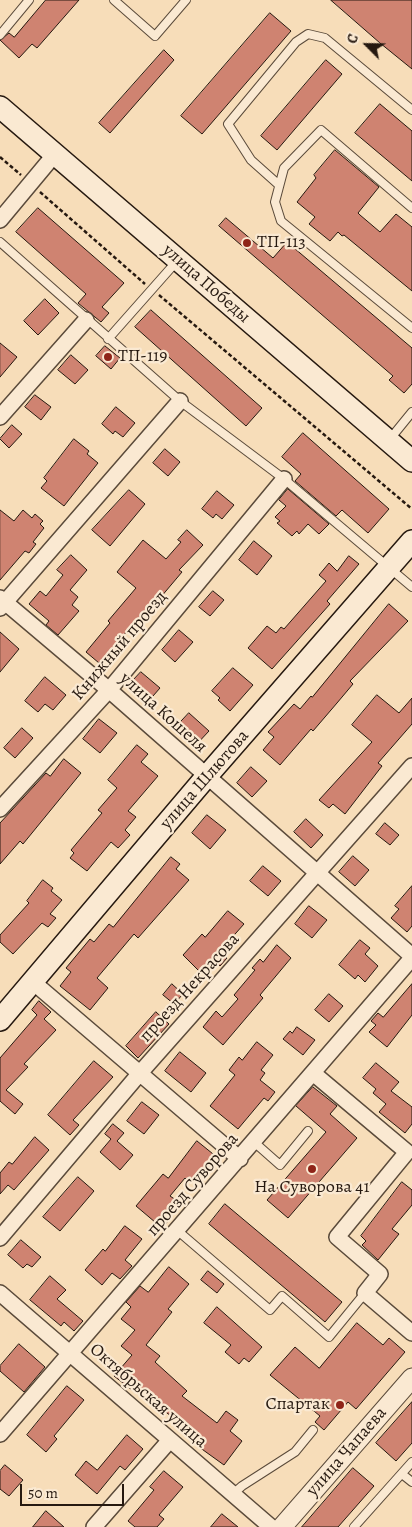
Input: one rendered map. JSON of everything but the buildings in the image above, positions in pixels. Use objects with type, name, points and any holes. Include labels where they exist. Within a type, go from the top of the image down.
[{"type":"main road","name":"улица Победы","points":[[0,107],[412,461]]},
{"type":"main road","name":"улица Шлютова","points":[[0,1020],[206,778],[412,541]]},
{"type":"street","points":[[0,220],[55,154]]},
{"type":"street","points":[[0,417],[86,320]]},
{"type":"street","points":[[2,602],[180,401]]},
{"type":"street","name":"Книжный проезд","points":[[0,809],[109,690],[284,479]]},
{"type":"street","name":"улица Кошеля","points":[[2,602],[109,690],[206,778],[412,957]]},
{"type":"street","name":"проезд Некрасова","points":[[0,1238],[140,1073],[412,766]]},
{"type":"street","name":"проезд Суворова","points":[[0,1434],[240,1159],[412,957]]},
{"type":"street","points":[[33,982],[240,1159]]},
{"type":"street","points":[[313,1073],[407,1152],[337,1237],[380,1274],[365,1293],[412,1333]]},
{"type":"street","name":"Октябрьская улица","points":[[0,1293],[271,1527]]},
{"type":"street","name":"улица Чапаева","points":[[282,1527],[412,1378]]},
{"type":"street","points":[[94,1527],[170,1440]]},
{"type":"lane","points":[[0,35],[29,0]]},
{"type":"lane","points":[[114,0],[155,36],[186,0]]},
{"type":"lane","points":[[280,185],[251,160],[228,124],[296,42],[308,34],[325,38],[412,110]]},
{"type":"lane","points":[[412,208],[321,130],[284,168],[275,202],[281,221],[412,328]]},
{"type":"lane","points":[[0,242],[108,340],[180,401],[284,479],[412,587]]},
{"type":"lane","points":[[108,340],[178,260]]},
{"type":"lane","points":[[388,441],[412,412]]},
{"type":"lane","points":[[254,1142],[280,1165],[308,1131]]},
{"type":"lane","points":[[178,1230],[270,1310],[282,1296],[329,1337],[365,1293]]},
{"type":"lane","points":[[233,1494],[242,1486],[295,1452],[313,1430]]},
{"type":"lane","points":[[354,1527],[412,1462]]},
{"type":"lane","points":[[402,1474],[412,1482]]},
{"type":"path","points":[[0,157],[152,290],[412,509]]},
{"type":"place","name":"ТП-113","points":[[247,243]]},
{"type":"place","name":"ТП-119","points":[[108,357]]},
{"type":"place","name":"На Суворова 41","points":[[312,1169]]},
{"type":"place","name":"Спартак","points":[[340,1405]]}]
